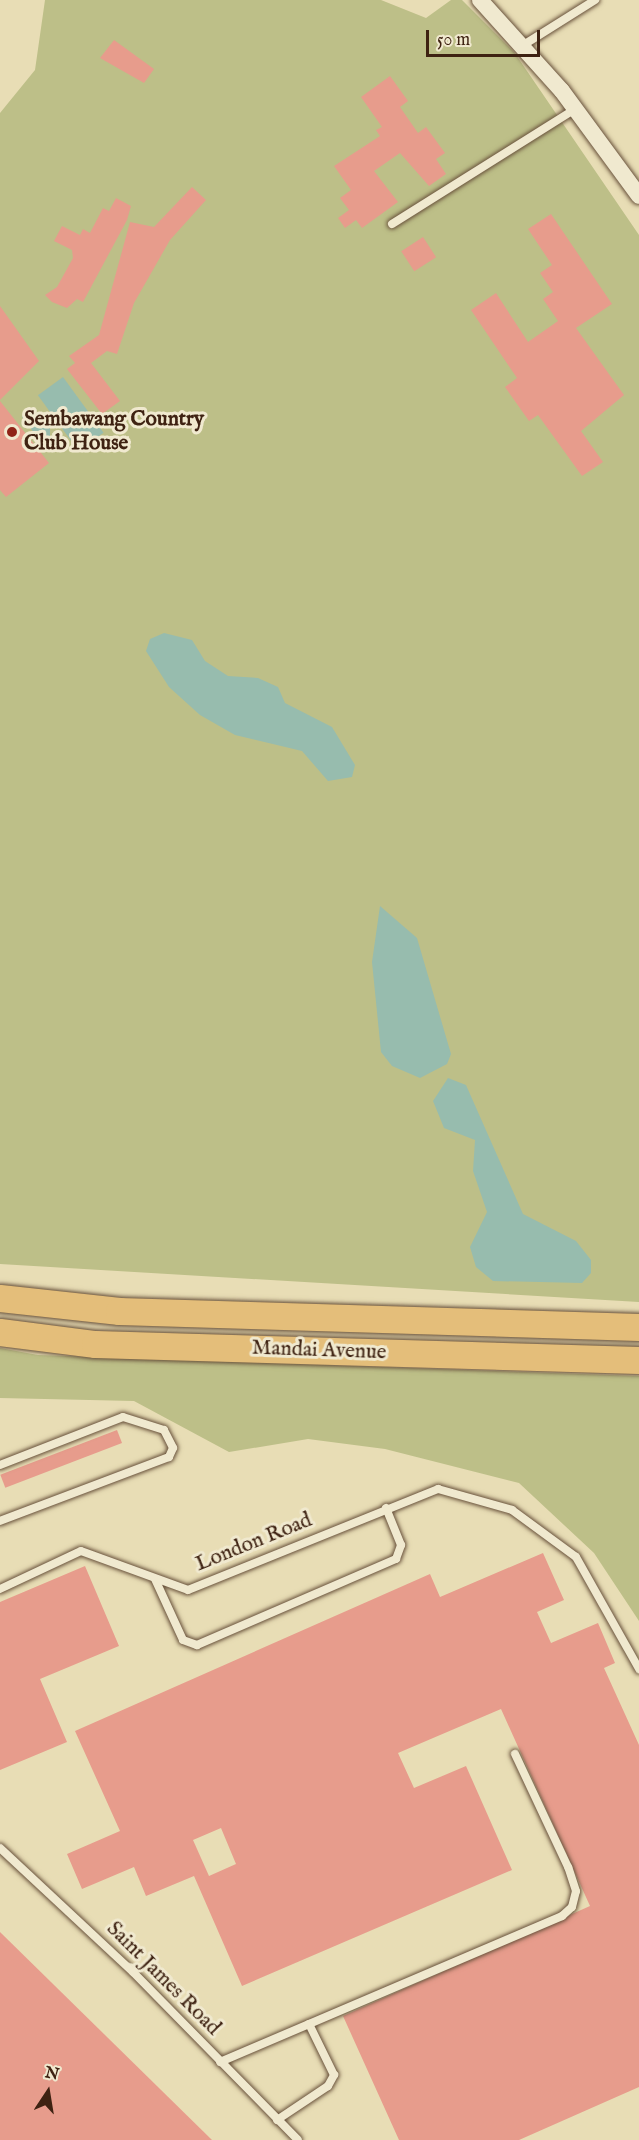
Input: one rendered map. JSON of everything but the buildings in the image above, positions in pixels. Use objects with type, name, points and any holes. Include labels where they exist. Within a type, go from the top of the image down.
[{"type":"main road","name":"Mandai Avenue","points":[[0,1298],[119,1311],[639,1327]]},
{"type":"main road","name":"Mandai Avenue","points":[[0,1332],[95,1344],[639,1360]]},
{"type":"street","points":[[480,0],[525,44],[639,196]]},
{"type":"lane","points":[[525,44],[595,0]]},
{"type":"lane","points":[[392,224],[575,109]]},
{"type":"lane","points":[[0,1465],[123,1417],[164,1430],[173,1448],[169,1457],[0,1521]]},
{"type":"lane","name":"London Road","points":[[0,1589],[81,1551],[188,1590],[422,1493],[452,1491],[512,1510],[576,1557],[639,1670]]},
{"type":"lane","points":[[155,1579],[183,1640],[197,1645],[396,1559],[401,1545],[386,1509]]},
{"type":"lane","points":[[220,2062],[572,1907],[576,1891],[568,1867],[515,1754]]},
{"type":"lane","name":"Saint James Road","points":[[0,1848],[298,2140]]},
{"type":"lane","points":[[277,2120],[328,2086],[334,2075],[309,2024]]},
{"type":"green space","points":[[45,0],[381,0],[426,18],[451,0],[462,0],[514,52],[639,235],[639,1302],[0,1264],[0,113],[35,70]]},
{"type":"green space","points":[[0,1348],[38,1355],[639,1376],[639,1621],[594,1553],[519,1483],[385,1449],[308,1439],[229,1452],[134,1401],[0,1398]]},
{"type":"shaded area","points":[[63,377],[104,433],[78,451],[38,395]]},
{"type":"shaded area","points":[[27,410],[50,425],[50,436],[38,438],[22,417]]},
{"type":"shaded area","points":[[164,633],[192,640],[205,661],[228,676],[258,678],[278,687],[285,703],[332,727],[355,765],[352,777],[328,781],[302,751],[235,735],[200,715],[169,687],[146,651],[150,639]]},
{"type":"shaded area","points":[[380,906],[417,938],[451,1054],[447,1064],[420,1078],[392,1066],[381,1052],[372,962]]},
{"type":"shaded area","points":[[448,1078],[466,1085],[523,1214],[576,1241],[591,1260],[591,1273],[582,1283],[493,1281],[476,1267],[470,1247],[487,1212],[473,1171],[475,1140],[444,1128],[433,1101]]},
{"type":"place","name":"Sembawang Country Club House","points":[[12,432]]}]
